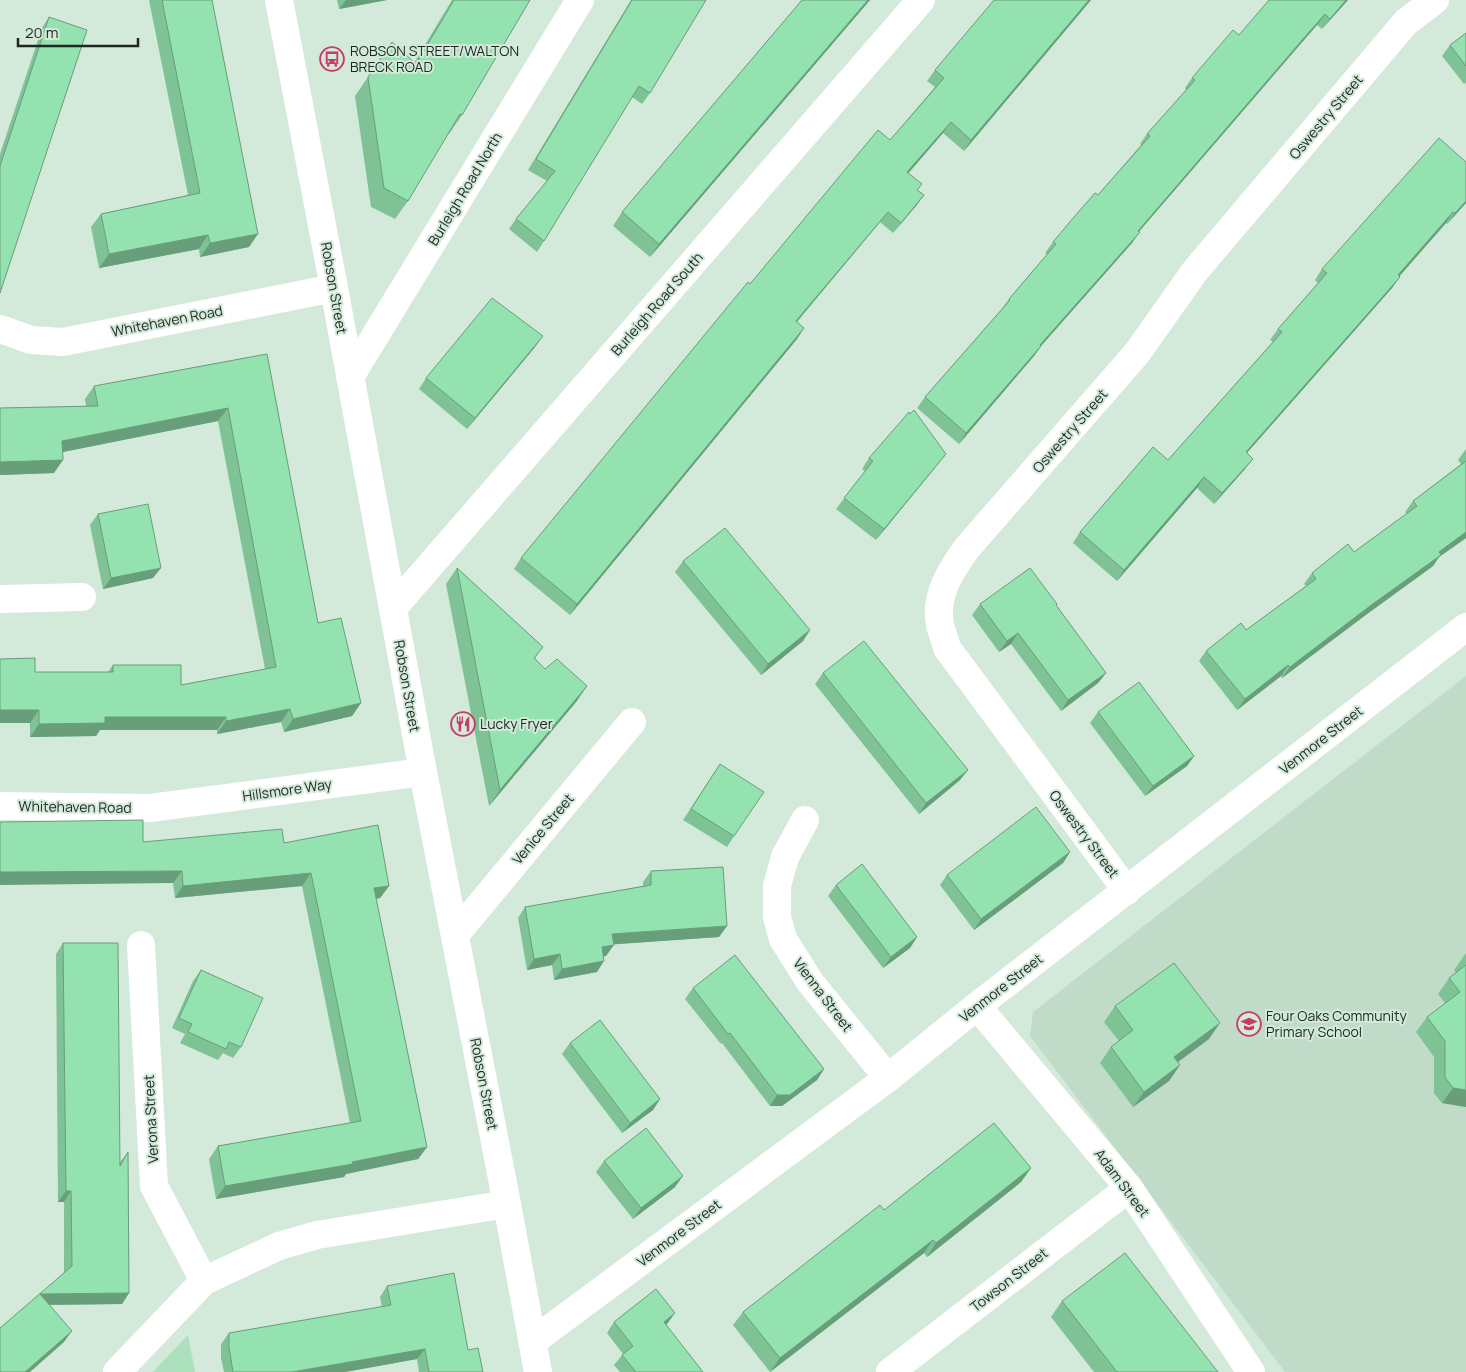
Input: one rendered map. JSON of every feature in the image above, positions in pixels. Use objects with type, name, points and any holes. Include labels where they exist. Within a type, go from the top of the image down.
[{"type":"street","name":"Robson Street","points":[[279,0],[423,772],[538,1372]]},
{"type":"street","name":"Burleigh Road North","points":[[350,377],[580,0]]},
{"type":"street","name":"Burleigh Road South","points":[[393,608],[921,0]]},
{"type":"street","name":"Oswestry Street","points":[[1127,891],[947,648],[940,623],[940,606],[944,586],[952,568],[967,548],[1137,353],[1195,271],[1406,22],[1435,0]]},
{"type":"street","name":"Whitehaven Road","points":[[0,329],[31,340],[63,342],[334,288]]},
{"type":"street","points":[[0,599],[82,597]]},
{"type":"street","name":"Venmore Street","points":[[532,1342],[888,1078],[977,1006],[1466,627]]},
{"type":"street","name":"Venice Street","points":[[455,935],[632,722]]},
{"type":"street","name":"Hillsmore Way","points":[[150,808],[423,772]]},
{"type":"street","name":"Whitehaven Road","points":[[0,806],[150,808]]},
{"type":"street","name":"Vienna Street","points":[[805,820],[785,857],[776,886],[776,918],[783,939],[810,982],[888,1078]]},
{"type":"street","name":"Verona Street","points":[[141,945],[154,1186],[204,1280]]},
{"type":"street","name":"Adam Street","points":[[977,1006],[1129,1188],[1251,1372]]},
{"type":"street","name":"Towson Street","points":[[890,1372],[1129,1188]]},
{"type":"street","points":[[117,1372],[204,1280],[278,1246],[317,1235],[507,1204]]},
{"type":"shaded area","name":"Four Oaks Community Primary School","points":[[1466,676],[1466,1372],[1285,1372],[1030,1036],[1033,1012]]},
{"type":"green space","points":[[188,1335],[195,1372],[153,1372]]},
{"type":"building","points":[[162,0],[212,0],[258,234],[210,243],[208,235],[109,254],[101,214],[200,193]]},
{"type":"building","points":[[454,0],[530,0],[462,115],[460,114],[408,201],[384,188],[368,77],[392,42],[416,64]]},
{"type":"building","points":[[632,0],[706,0],[650,93],[639,86],[544,241],[516,219],[555,171],[536,159]]},
{"type":"building","points":[[802,0],[868,0],[659,244],[622,212]]},
{"type":"building","points":[[994,0],[1089,0],[971,140],[951,122],[907,172],[922,184],[917,190],[924,195],[901,223],[888,212],[796,321],[804,328],[577,604],[521,558],[748,282],[750,284],[878,130],[890,140],[944,78],[935,70]]},
{"type":"building","points":[[1269,0],[1346,0],[1330,19],[1325,14],[1303,39],[1138,231],[1140,232],[1040,345],[966,433],[925,397],[1010,300],[1056,244],[1053,242],[1074,217],[1095,193],[1098,195],[1150,136],[1147,134],[1195,80],[1192,78],[1233,30],[1239,35]]},
{"type":"building","points":[[49,17],[87,30],[0,293],[0,166]]},
{"type":"building","points":[[1466,33],[1466,66],[1450,45]]},
{"type":"building","points":[[1439,138],[1466,162],[1466,201],[1455,213],[1453,212],[1398,275],[1400,277],[1246,452],[1253,459],[1222,493],[1204,477],[1124,570],[1080,532],[1153,447],[1168,460],[1282,332],[1278,329],[1327,273],[1322,269]]},
{"type":"building","points":[[492,298],[543,336],[475,418],[426,378]]},
{"type":"building","points":[[267,354],[318,623],[341,618],[361,703],[293,719],[290,709],[226,721],[226,717],[105,717],[105,723],[39,724],[39,710],[0,710],[0,659],[35,658],[35,672],[113,672],[113,665],[181,665],[181,685],[276,667],[228,408],[62,441],[63,460],[0,462],[0,408],[98,406],[94,386]]},
{"type":"building","points":[[914,410],[946,454],[884,529],[844,498],[873,461],[869,458],[909,412],[910,414]]},
{"type":"building","points":[[1466,461],[1466,532],[1439,552],[1441,555],[1290,667],[1288,665],[1245,699],[1206,651],[1241,623],[1246,630],[1316,579],[1312,573],[1348,544],[1354,552],[1417,506],[1413,501]]},
{"type":"building","points":[[148,504],[161,568],[111,578],[98,514]]},
{"type":"building","points":[[725,528],[810,630],[768,664],[683,561]]},
{"type":"building","points":[[457,568],[543,647],[534,658],[545,669],[557,659],[587,686],[500,790]]},
{"type":"building","points":[[1030,568],[1106,673],[1068,700],[1018,633],[1007,641],[980,604]]},
{"type":"building","points":[[864,641],[968,770],[926,803],[823,673]]},
{"type":"building","points":[[1139,682],[1194,756],[1153,786],[1098,712]]},
{"type":"building","points":[[720,764],[764,792],[734,836],[691,809]]},
{"type":"building","points":[[1036,807],[1070,852],[981,919],[947,875]]},
{"type":"building","points":[[143,820],[143,842],[282,829],[284,843],[378,825],[389,886],[374,888],[427,1147],[352,1162],[353,1164],[225,1186],[218,1146],[361,1121],[311,873],[183,886],[182,871],[0,872],[0,822]]},
{"type":"building","points":[[862,864],[917,937],[891,957],[836,885]]},
{"type":"building","points":[[723,867],[727,926],[612,934],[614,945],[602,947],[604,961],[562,969],[560,954],[534,959],[525,907],[651,885],[651,871]]},
{"type":"building","points":[[63,943],[118,943],[120,1166],[128,1152],[129,1293],[40,1294],[72,1331],[25,1372],[0,1372],[0,1328],[72,1266],[71,1191],[66,1191]]},
{"type":"building","points":[[735,955],[824,1069],[790,1095],[777,1095],[693,988]]},
{"type":"building","points":[[1174,963],[1220,1023],[1174,1057],[1180,1065],[1144,1092],[1111,1047],[1133,1030],[1115,1006]]},
{"type":"building","points":[[1466,965],[1466,1090],[1453,1088],[1445,1077],[1445,1041],[1427,1017],[1460,992],[1449,978]]},
{"type":"building","points":[[201,970],[263,998],[241,1047],[229,1042],[226,1049],[188,1032],[192,1024],[179,1018]]},
{"type":"building","points":[[600,1020],[660,1099],[630,1123],[570,1043]]},
{"type":"building","points":[[994,1123],[1031,1168],[936,1243],[933,1240],[780,1358],[743,1312],[880,1205],[884,1210]]},
{"type":"building","points":[[646,1128],[683,1176],[641,1208],[604,1161]]},
{"type":"building","points":[[1125,1253],[1218,1372],[1117,1372],[1062,1301]]},
{"type":"building","points":[[454,1273],[468,1350],[478,1348],[483,1372],[429,1372],[425,1349],[292,1372],[233,1372],[229,1333],[391,1305],[387,1286]]},
{"type":"building","points":[[656,1289],[675,1313],[664,1322],[703,1372],[636,1372],[622,1355],[633,1346],[614,1322]]},
{"type":"place","name":"ROBSON STREET/WALTON BRECK ROAD","points":[[332,59]]},
{"type":"place","name":"Lucky Fryer","points":[[463,724]]},
{"type":"place","name":"Four Oaks Community Primary School","points":[[1249,1024]]}]
